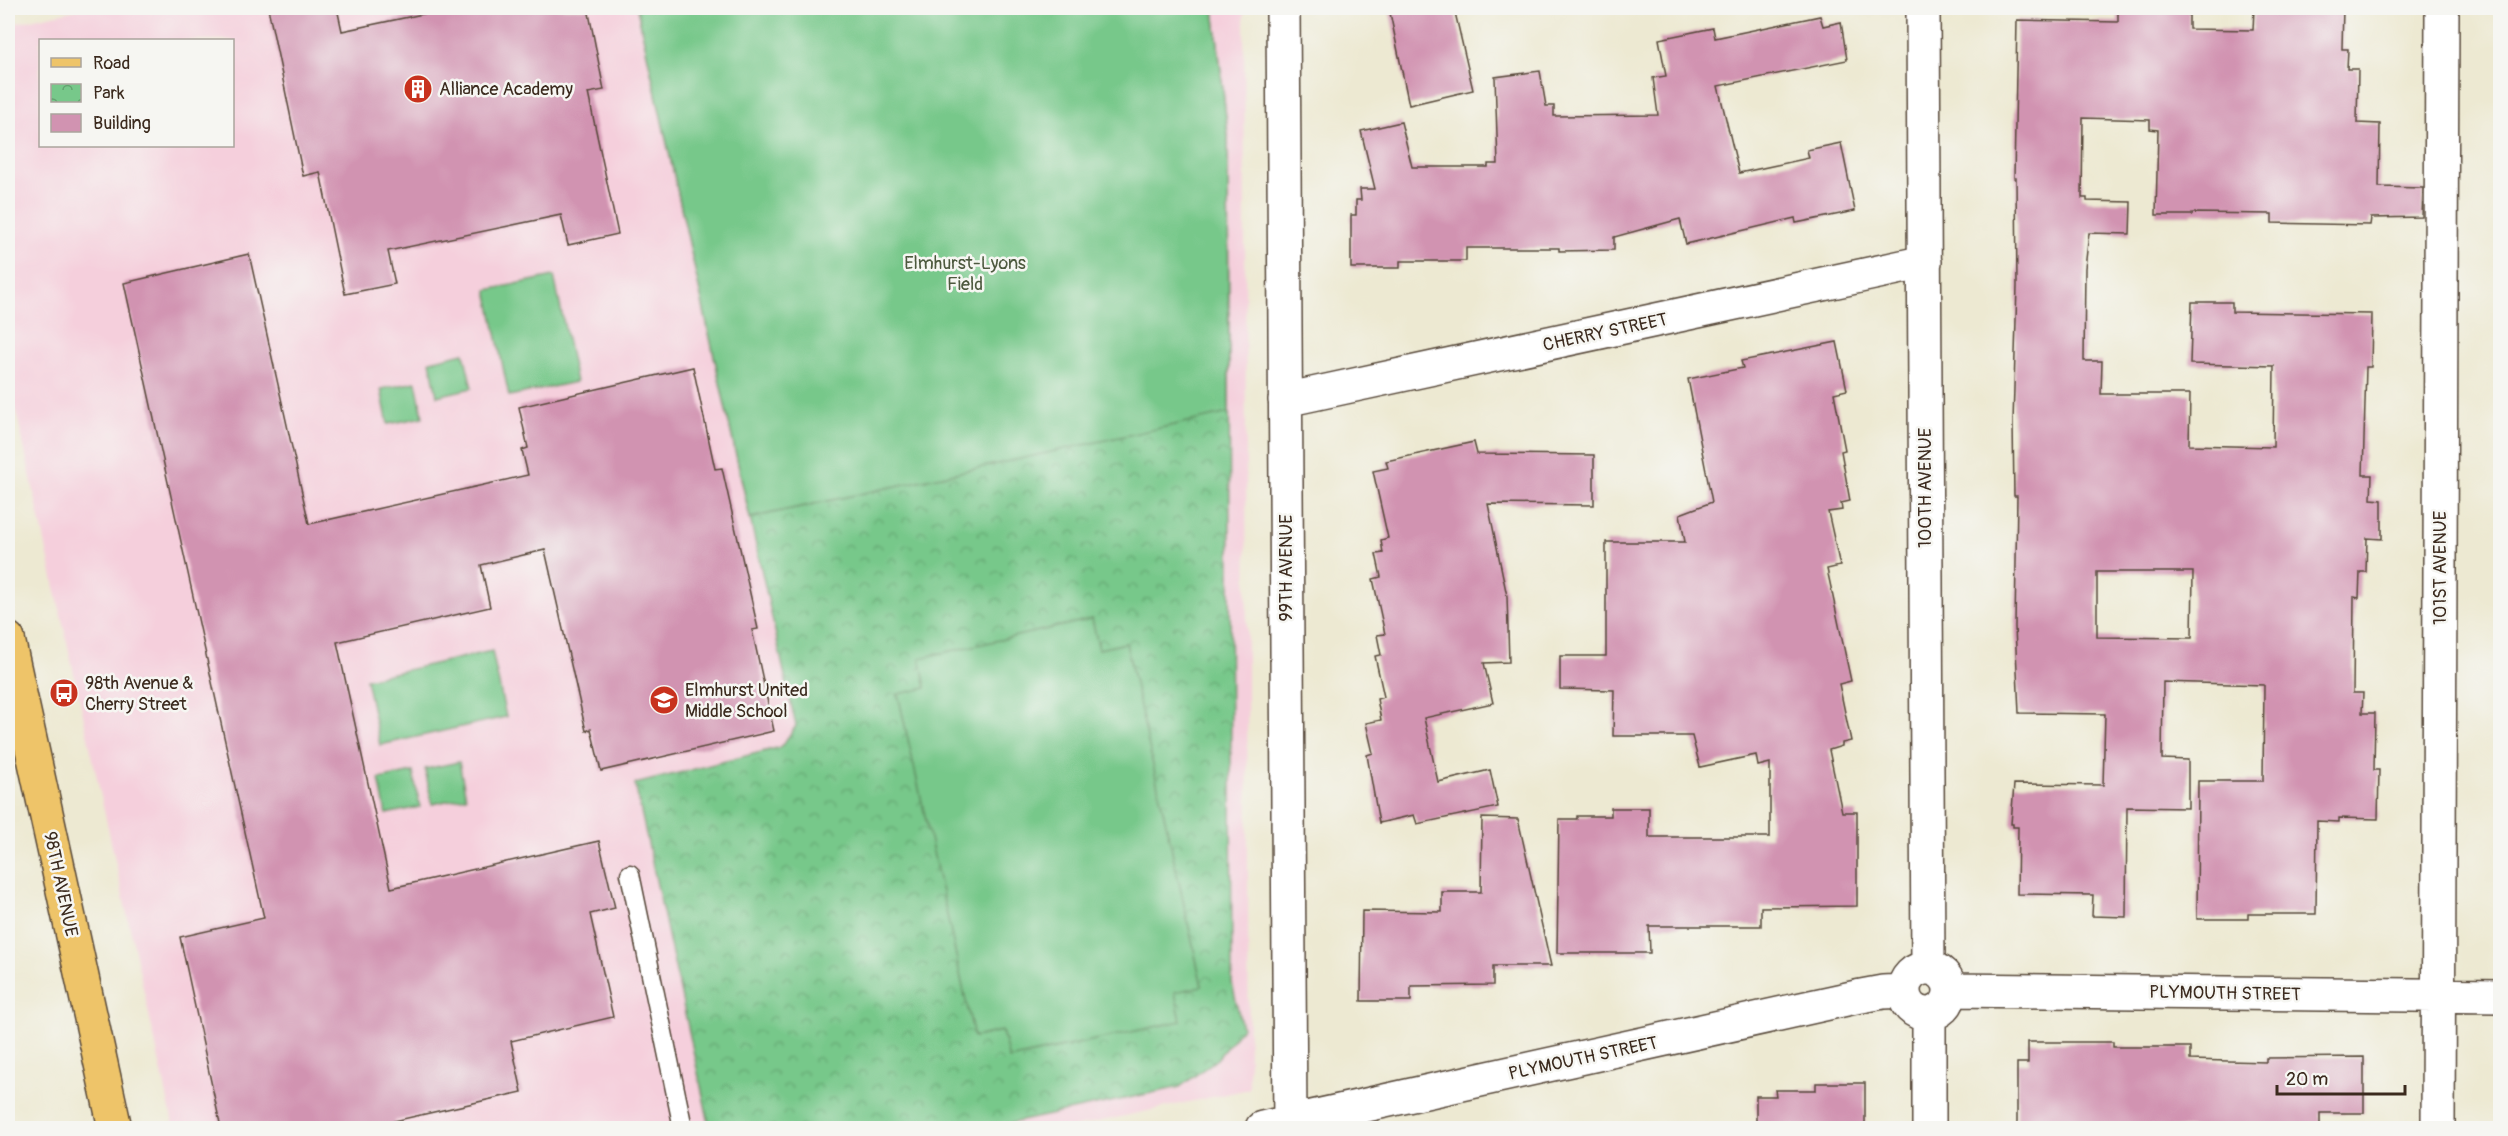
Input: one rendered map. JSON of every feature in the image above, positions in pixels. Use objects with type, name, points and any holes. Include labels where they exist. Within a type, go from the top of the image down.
[{"type":"main road","name":"98TH AVENUE","points":[[8,639],[13,689],[115,1128]]},
{"type":"street","name":"99TH AVENUE","points":[[1281,1126],[1285,400],[1283,8]]},
{"type":"street","name":"100TH AVENUE","points":[[1923,8],[1925,262],[1939,979]]},
{"type":"street","name":"101ST AVENUE","points":[[2438,1128],[2442,8]]},
{"type":"street","name":"CHERRY STREET","points":[[1285,400],[1925,262]]},
{"type":"street","points":[[1911,974],[1939,979],[1944,1006],[1929,1014],[1911,1008],[1904,991],[1911,974]]},
{"type":"street","name":"PLYMOUTH STREET","points":[[1939,979],[2438,996],[2500,996]]},
{"type":"street","name":"PLYMOUTH STREET","points":[[1281,1126],[1856,997],[1904,991]]},
{"type":"street","points":[[1929,1014],[1929,1128]]},
{"type":"lane","points":[[630,874],[683,1128]]},
{"type":"shaded area","name":"Elmhurst United Middle School","points":[[85,8],[1244,8],[1249,1089],[1069,1128],[174,1128],[8,374],[8,25]]},
{"type":"green space","name":"Elmhurst-Lyons Field","points":[[637,8],[1214,8],[1228,136],[1232,983],[1242,1028],[1217,1059],[1180,1087],[989,1128],[710,1128],[635,784],[781,747],[796,726]]},
{"type":"green space","points":[[637,8],[1214,8],[1228,136],[1229,413],[750,518]]},
{"type":"green space","points":[[554,276],[576,382],[509,396],[487,290]]},
{"type":"green space","points":[[464,353],[472,388],[437,396],[430,361]]},
{"type":"green space","points":[[416,382],[423,417],[388,424],[381,389]]},
{"type":"green space","points":[[1092,619],[1099,649],[1126,643],[1202,986],[1175,992],[1181,1021],[1009,1059],[1002,1031],[974,1037],[898,694],[926,688],[920,658]]},
{"type":"green space","points":[[492,651],[506,717],[380,745],[366,679]]},
{"type":"green space","points":[[459,762],[466,797],[432,804],[425,769]]},
{"type":"green space","points":[[413,772],[420,807],[386,814],[379,779]]},
{"type":"building","points":[[268,8],[337,8],[342,31],[451,8],[588,8],[604,90],[588,93],[618,234],[568,245],[561,215],[388,251],[395,284],[345,294],[320,172],[303,176]]},
{"type":"building","points":[[1389,8],[1454,8],[1473,90],[1409,105]]},
{"type":"building","points":[[2118,8],[2189,8],[2189,29],[2253,30],[2254,8],[2343,8],[2342,49],[2348,49],[2347,69],[2358,69],[2357,123],[2380,124],[2379,187],[2423,188],[2422,217],[2371,218],[2370,225],[2272,223],[2272,214],[2156,215],[2158,130],[2150,129],[2150,120],[2083,118],[2082,198],[2087,198],[2087,201],[2131,202],[2130,234],[2089,233],[2085,268],[2084,361],[2102,361],[2101,394],[2190,394],[2189,445],[2273,447],[2274,366],[2190,364],[2192,302],[2232,302],[2232,312],[2372,314],[2371,367],[2366,367],[2363,475],[2372,475],[2371,499],[2382,500],[2382,539],[2367,538],[2366,572],[2360,572],[2359,598],[2354,597],[2353,693],[2363,693],[2362,713],[2375,713],[2374,770],[2379,770],[2378,819],[2339,818],[2339,822],[2317,821],[2316,914],[2248,914],[2248,919],[2197,919],[2198,781],[2263,781],[2264,685],[2163,682],[2162,759],[2188,760],[2188,808],[2127,807],[2126,917],[2092,916],[2093,895],[2017,894],[2018,827],[2013,827],[2011,824],[2014,784],[2103,785],[2105,714],[2019,713],[2015,627],[2017,496],[2014,496],[2013,422],[2017,286],[2016,178],[2014,178],[2017,20],[2118,22]],"holes":[[[2097,572],[2193,572],[2192,638],[2097,637]]]},
{"type":"building","points":[[1820,16],[1823,26],[1841,22],[1847,60],[1718,86],[1739,173],[1809,158],[1807,150],[1841,143],[1855,211],[1796,223],[1795,218],[1686,244],[1680,219],[1614,237],[1614,250],[1466,248],[1466,261],[1400,261],[1400,268],[1351,268],[1351,215],[1356,215],[1356,200],[1361,200],[1360,189],[1375,189],[1361,131],[1401,122],[1412,167],[1488,167],[1488,164],[1498,164],[1495,77],[1540,71],[1546,106],[1554,106],[1554,116],[1658,115],[1653,78],[1666,76],[1659,39],[1713,28],[1715,38]]},
{"type":"building","points":[[249,254],[309,524],[528,475],[522,450],[528,448],[519,407],[693,367],[715,469],[722,468],[758,629],[752,630],[774,731],[601,771],[591,729],[586,731],[545,550],[481,565],[490,607],[337,642],[391,888],[599,841],[615,908],[590,914],[613,1017],[511,1041],[522,1092],[394,1121],[396,1128],[221,1128],[180,937],[264,918],[124,283]]},
{"type":"building","points":[[1837,342],[1847,390],[1834,393],[1845,450],[1841,451],[1850,501],[1841,503],[1842,510],[1828,512],[1840,566],[1827,569],[1851,681],[1839,684],[1851,741],[1829,750],[1842,812],[1857,812],[1857,906],[1761,907],[1761,926],[1649,926],[1650,953],[1557,953],[1559,819],[1577,819],[1577,816],[1611,816],[1611,808],[1649,808],[1649,837],[1770,837],[1770,763],[1758,766],[1756,755],[1700,767],[1692,736],[1613,736],[1614,690],[1560,689],[1560,656],[1606,656],[1606,542],[1685,542],[1680,514],[1712,502],[1688,379],[1743,368],[1741,361]]},
{"type":"building","points":[[1474,442],[1477,454],[1594,455],[1594,505],[1488,504],[1507,596],[1509,662],[1484,663],[1493,703],[1424,718],[1438,782],[1490,770],[1498,807],[1417,824],[1414,815],[1379,823],[1367,755],[1373,753],[1366,723],[1381,720],[1377,699],[1384,697],[1375,656],[1381,655],[1377,635],[1385,634],[1373,579],[1381,577],[1376,554],[1383,553],[1381,540],[1388,538],[1373,471],[1388,468],[1386,461]]},
{"type":"building","points":[[1482,818],[1518,819],[1551,966],[1493,966],[1493,985],[1411,986],[1411,1001],[1361,1001],[1362,911],[1442,912],[1442,892],[1481,892]]},
{"type":"building","points":[[2028,1042],[2113,1042],[2113,1047],[2190,1047],[2190,1060],[2266,1062],[2266,1058],[2364,1057],[2364,1113],[2320,1113],[2320,1128],[2017,1128],[2017,1063],[2028,1063]]},
{"type":"building","points":[[1816,1083],[1865,1083],[1865,1128],[1756,1128],[1756,1096],[1776,1096],[1775,1090],[1816,1090]]},
{"type":"place","name":"Alliance Academy","points":[[418,89]]},
{"type":"place","name":"98th Avenue & Cherry Street","points":[[64,693]]},
{"type":"place","name":"Elmhurst United Middle School","points":[[664,700]]}]
